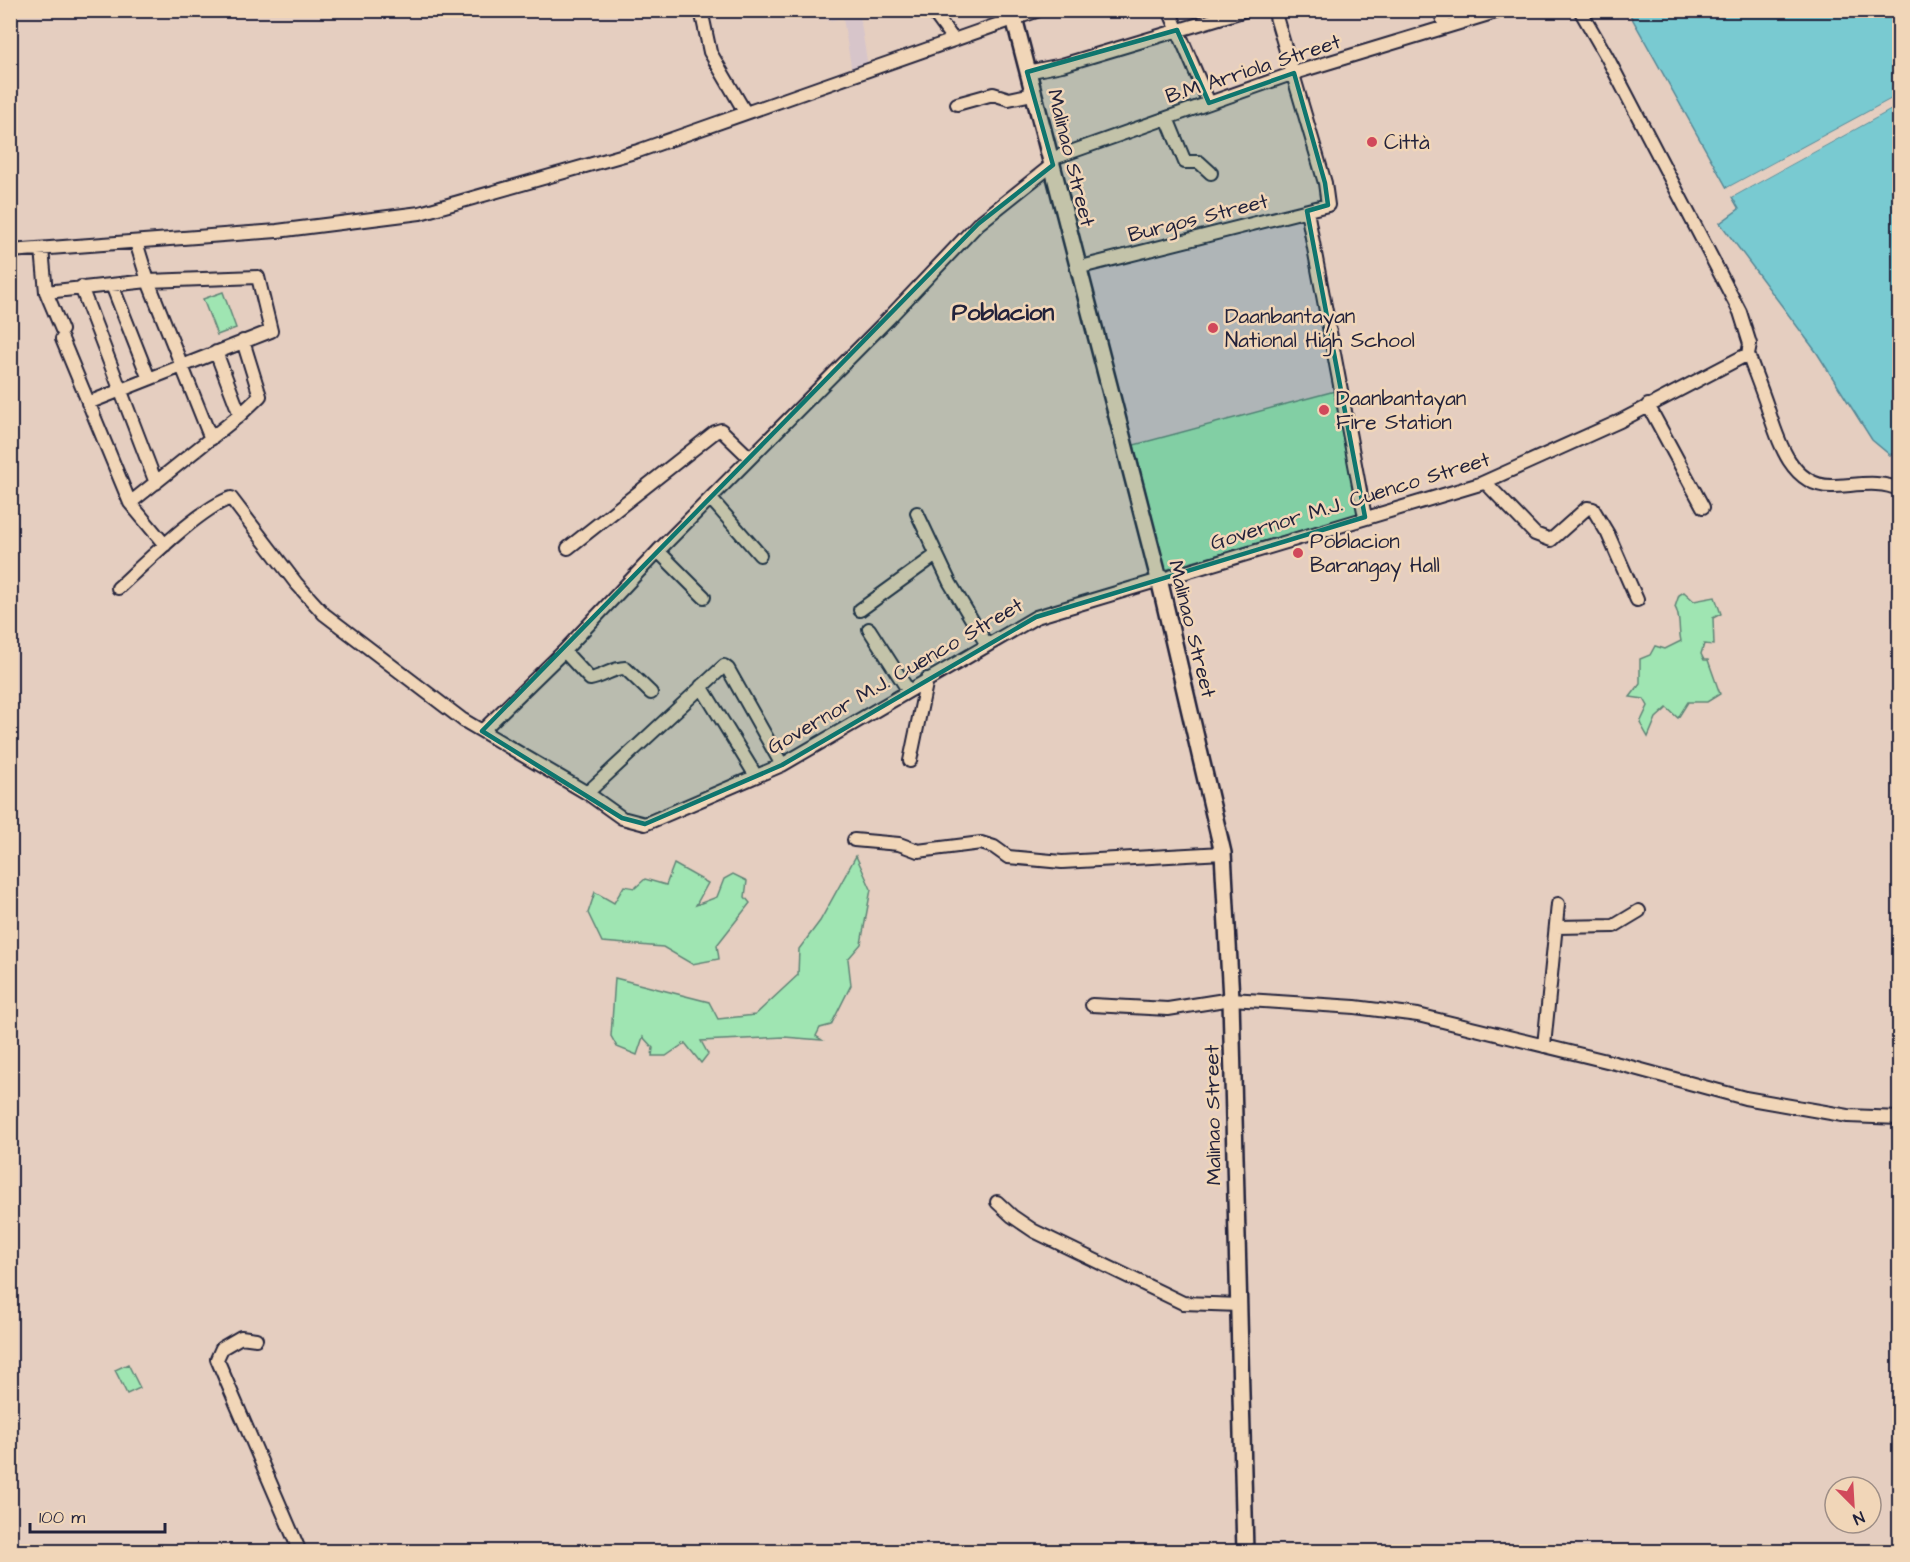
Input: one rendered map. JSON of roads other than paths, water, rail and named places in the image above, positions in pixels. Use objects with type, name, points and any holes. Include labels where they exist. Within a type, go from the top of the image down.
[{"type":"main road","name":"Malinao Street","points":[[1013,14],[1159,579],[1223,853],[1231,999],[1245,1551]]},
{"type":"street","points":[[701,10],[710,52],[745,112]]},
{"type":"street","points":[[927,10],[934,13],[953,39]]},
{"type":"street","points":[[10,250],[277,231],[408,216],[596,165],[745,112],[854,77],[1013,14],[1039,10]]},
{"type":"street","points":[[1169,10],[1209,103]]},
{"type":"street","points":[[1027,72],[1100,54],[1246,10]]},
{"type":"street","points":[[1274,10],[1294,73]]},
{"type":"street","points":[[1440,10],[1445,27]]},
{"type":"street","name":"B.M Arriola Street","points":[[482,730],[564,651],[658,551],[888,320],[978,224],[1052,162],[1294,73],[1502,10]]},
{"type":"street","points":[[1580,10],[1607,57],[1740,312],[1750,344],[1748,354],[1780,448],[1798,472],[1824,486],[1878,484],[1899,490]]},
{"type":"street","name":"Burgos Street","points":[[1077,268],[1328,205],[1325,183],[1294,73]]},
{"type":"street","points":[[957,104],[993,94],[1009,99],[1033,94]]},
{"type":"street","points":[[1167,118],[1185,162],[1199,162],[1211,173]]},
{"type":"street","points":[[1307,211],[1365,517]]},
{"type":"street","points":[[136,242],[148,281],[211,439]]},
{"type":"street","points":[[42,249],[46,292],[88,403],[130,503],[165,544]]},
{"type":"street","points":[[46,292],[148,281],[258,277],[271,331],[88,403]]},
{"type":"street","points":[[112,285],[149,379]]},
{"type":"street","points":[[81,287],[119,392],[156,483]]},
{"type":"street","points":[[130,503],[211,439],[260,396],[243,341]]},
{"type":"street","points":[[216,352],[240,415]]},
{"type":"street","name":"Governor M.J. Cuenco Street","points":[[587,793],[622,818],[638,824],[654,821],[782,765],[1036,617],[1485,482],[1648,405],[1748,354]]},
{"type":"street","points":[[1648,405],[1703,507]]},
{"type":"street","points":[[568,548],[716,432],[721,430],[726,433],[750,459]]},
{"type":"street","points":[[1485,482],[1535,534],[1543,538],[1551,540],[1587,508],[1593,509],[1608,534],[1637,600]]},
{"type":"street","points":[[118,588],[165,544],[219,503],[231,498],[296,583],[324,614],[456,714],[587,793],[724,666],[728,669],[782,765]]},
{"type":"street","points":[[711,499],[760,555]]},
{"type":"street","points":[[917,513],[936,555],[987,645]]},
{"type":"street","points":[[658,551],[704,597]]},
{"type":"street","points":[[860,610],[936,555]]},
{"type":"street","points":[[869,629],[908,690]]},
{"type":"street","points":[[564,651],[590,679],[602,677],[615,668],[625,668],[651,693]]},
{"type":"street","points":[[910,762],[927,679]]},
{"type":"street","points":[[701,686],[756,776]]},
{"type":"street","points":[[854,840],[899,844],[918,851],[981,843],[994,847],[1008,857],[1062,862],[1223,853]]},
{"type":"street","points":[[1544,1046],[1558,904]]},
{"type":"street","points":[[1556,927],[1614,926],[1639,911]]},
{"type":"street","points":[[1092,1005],[1168,1009],[1231,999],[1355,1007],[1418,1015],[1745,1098],[1848,1116],[1899,1118]]},
{"type":"street","points":[[997,1202],[1034,1231],[1184,1304],[1240,1305]]},
{"type":"street","points":[[256,1339],[241,1337],[222,1348],[217,1359],[300,1551]]},
{"type":"water","points":[[1628,11],[1899,11],[1899,95],[1727,188]]},
{"type":"water","points":[[1899,105],[1899,450],[1890,455],[1872,440],[1817,353],[1720,223],[1739,209],[1732,197]]},
{"type":"place","name":"Città","points":[[1372,142]]},
{"type":"place","name":"Daanbantayan National High School","points":[[1213,328]]},
{"type":"place","name":"Daanbantayan Fire Station","points":[[1324,410]]},
{"type":"place","name":"Poblacion Barangay Hall","points":[[1298,553]]},
{"type":"district","name":"Poblacion","points":[[1003,313]]}]
